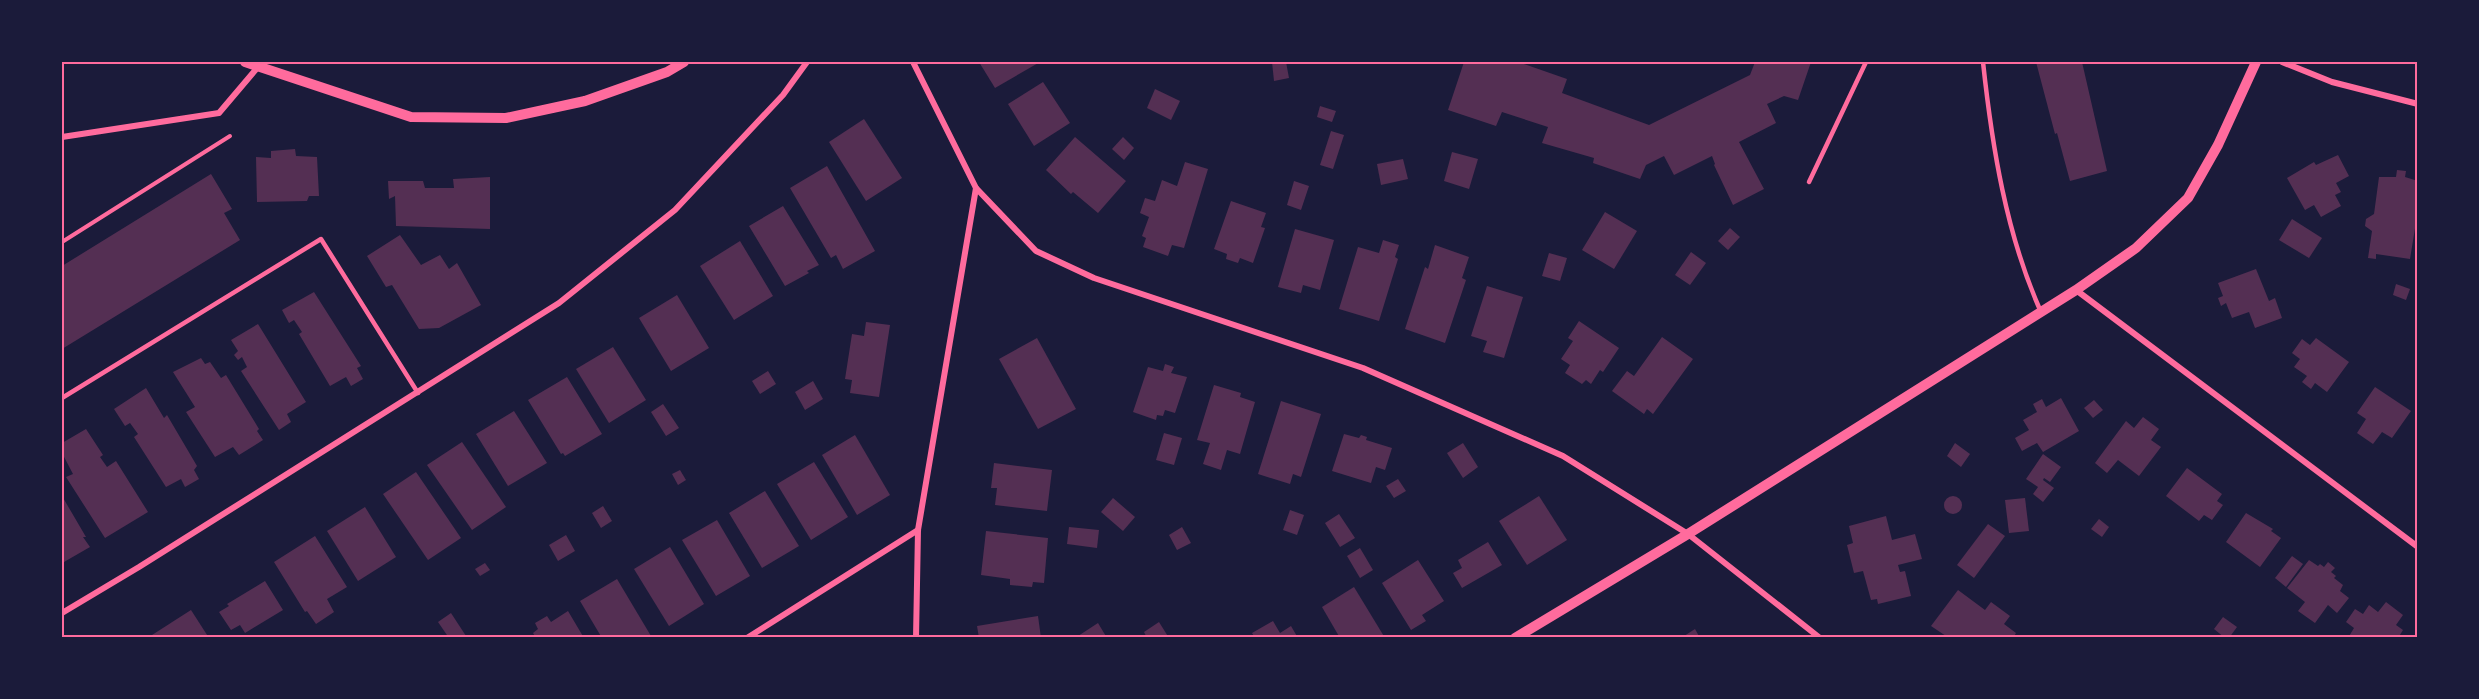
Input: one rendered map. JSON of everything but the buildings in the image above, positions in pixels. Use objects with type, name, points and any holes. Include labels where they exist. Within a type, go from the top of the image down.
[{"type":"street","points":[[245,62],[411,117],[506,118],[585,101],[667,72],[684,62]]},
{"type":"street","points":[[62,613],[560,303],[675,210],[783,94],[807,62]]},
{"type":"street","points":[[913,62],[976,188],[1035,251],[1094,278],[1364,368],[1563,456],[1688,534],[1820,638]]},
{"type":"street","points":[[1515,638],[1688,534],[2076,290],[2136,248],[2188,198],[2218,145],[2256,62]]},
{"type":"street","points":[[2282,62],[2332,82],[2418,104]]},
{"type":"street","points":[[62,137],[219,113],[258,67]]},
{"type":"street","points":[[916,638],[918,530],[976,188]]},
{"type":"street","points":[[2076,290],[2418,547]]},
{"type":"street","points":[[747,638],[918,530]]},
{"type":"lane","points":[[1809,182],[1866,62]]},
{"type":"lane","points":[[1983,62],[1996,157],[2017,247],[2041,312]]},
{"type":"lane","points":[[62,398],[321,239],[418,393]]},
{"type":"path","points":[[62,242],[230,136]]}]
